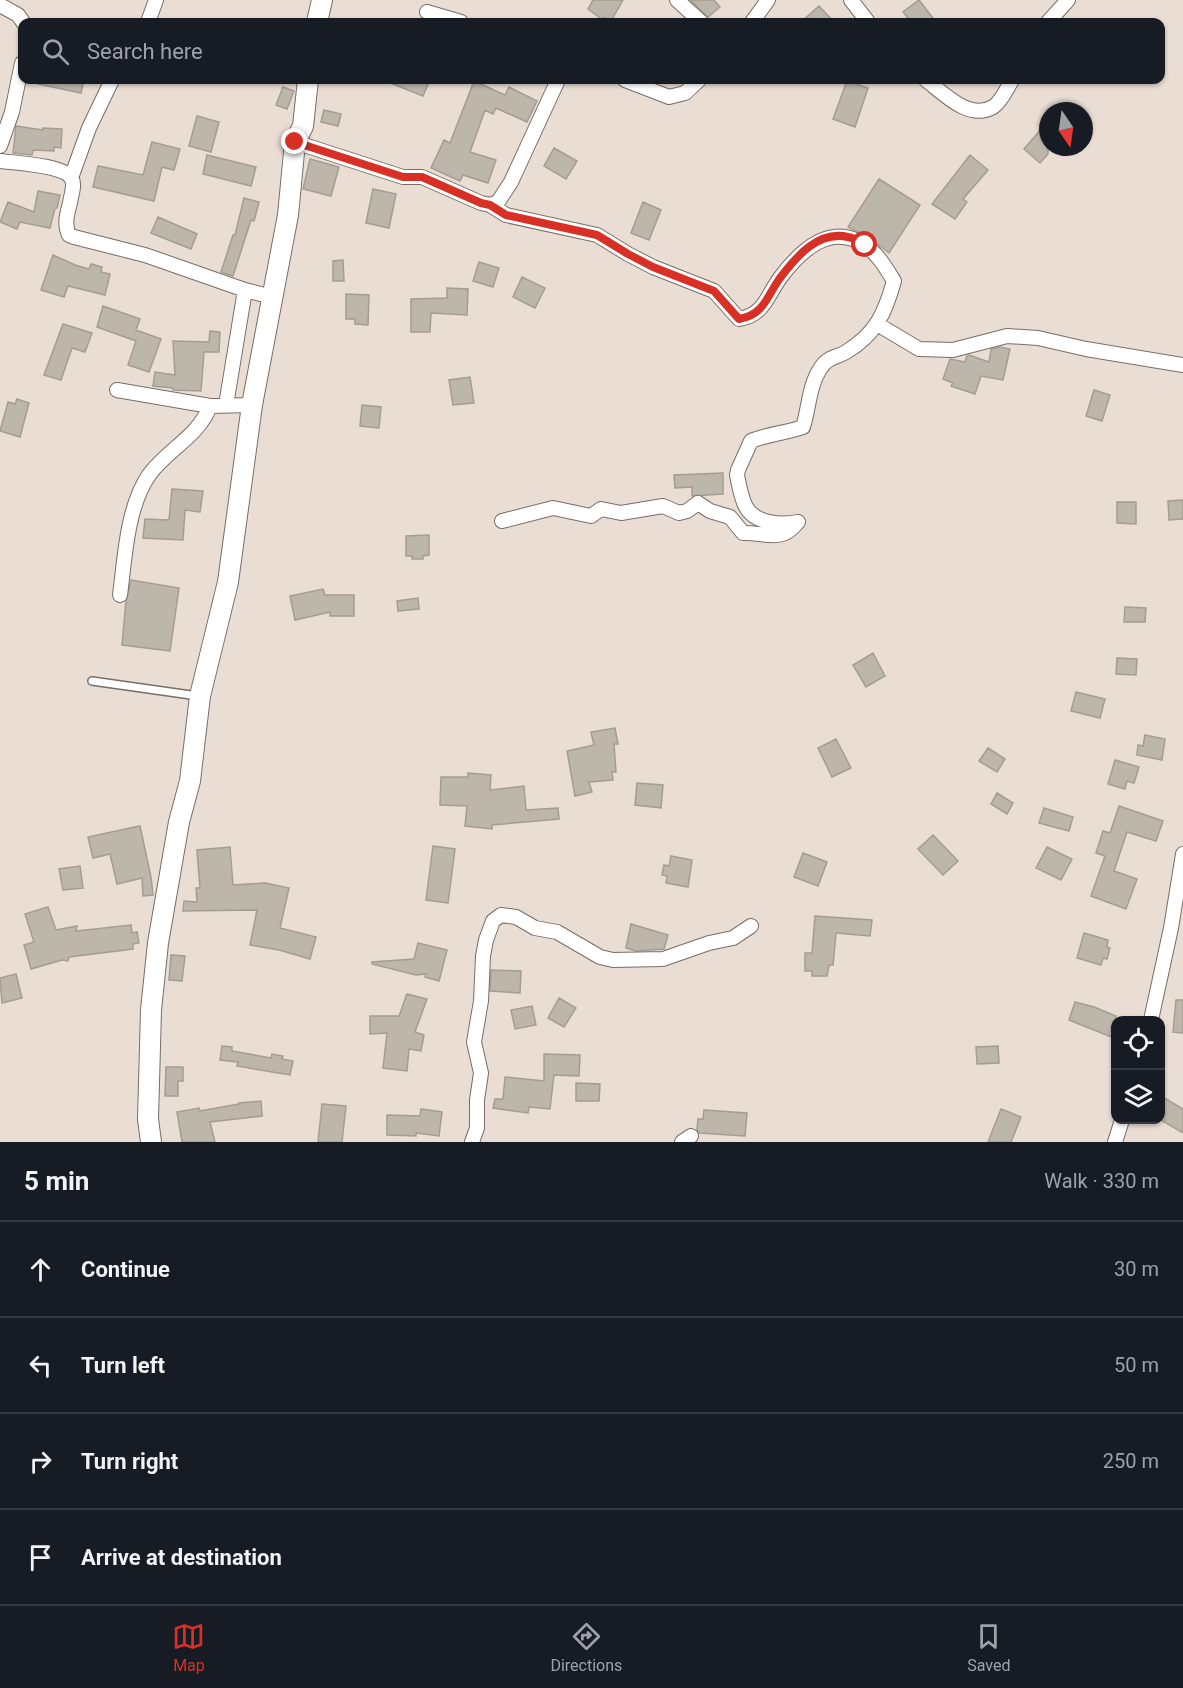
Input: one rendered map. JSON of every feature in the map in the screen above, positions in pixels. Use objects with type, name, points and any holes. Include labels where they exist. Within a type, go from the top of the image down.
[{"type":"street","points":[[149,18],[156,0]]},
{"type":"street","points":[[318,18],[322,0]]},
{"type":"street","points":[[677,0],[697,18]]},
{"type":"street","points":[[755,18],[768,0]]},
{"type":"street","points":[[851,0],[865,18]]},
{"type":"street","points":[[1052,18],[1068,0]]},
{"type":"street","points":[[0,5],[20,18]]},
{"type":"street","points":[[428,12],[448,18]]},
{"type":"street","points":[[0,146],[12,112],[18,83]]},
{"type":"street","points":[[71,177],[89,128],[110,84]]},
{"type":"street","points":[[151,1142],[148,1119],[151,1010],[158,943],[179,822],[190,781],[201,696],[231,564],[237,501],[248,443],[252,405],[288,215],[295,142],[303,126],[308,84]]},
{"type":"street","points":[[490,205],[498,202],[511,182],[556,84]]},
{"type":"street","points":[[635,84],[669,97],[685,93],[695,84]]},
{"type":"street","points":[[931,84],[961,108],[984,109],[992,107],[1000,100],[1010,84]]},
{"type":"street","points":[[295,142],[403,177],[422,177],[490,205],[506,215],[597,235],[653,267],[714,291],[739,319],[751,317],[760,309],[780,278],[810,245],[830,236],[848,237],[865,245],[880,259],[894,281],[886,307],[871,334],[844,353],[832,356],[820,368],[813,384],[803,427],[752,441],[745,454],[737,475],[746,508],[764,521],[789,524],[798,522],[787,533],[770,536],[756,532],[743,533],[730,517],[710,511],[698,502],[687,511],[679,513],[663,506],[621,513],[601,509],[591,516],[553,508],[502,521]]},
{"type":"street","points":[[0,161],[44,166],[71,177],[74,185],[66,222],[69,235],[145,255],[245,290],[272,297]]},
{"type":"street","points":[[226,405],[245,290]]},
{"type":"street","points":[[877,324],[919,349],[953,350],[1007,336],[1038,338],[1086,349],[1183,365]]},
{"type":"street","points":[[117,390],[210,406],[252,405]]},
{"type":"street","points":[[120,595],[135,501],[150,474],[201,423],[210,406]]},
{"type":"street","points":[[1152,1016],[1171,928],[1183,854]]},
{"type":"street","points":[[472,1142],[477,1128],[477,1100],[481,1074],[474,1042],[481,1001],[483,956],[493,921],[501,915],[516,917],[535,928],[557,932],[600,957],[613,960],[663,958],[733,938],[752,926]]},
{"type":"street","points":[[1115,1142],[1120,1124]]},
{"type":"lane","points":[[92,681],[201,696]]},
{"type":"building","points":[[593,0],[623,0],[613,18],[600,18],[588,9]]},
{"type":"building","points":[[690,0],[714,0],[720,7],[708,17]]},
{"type":"building","points":[[919,0],[933,18],[908,18],[903,12]]},
{"type":"building","points":[[819,6],[830,18],[806,18]]},
{"type":"building","points":[[38,84],[83,84],[81,93]]},
{"type":"building","points":[[393,84],[428,84],[423,96]]},
{"type":"building","points":[[473,84],[481,84],[505,95],[509,87],[537,101],[527,122],[496,108],[493,114],[485,110],[470,152],[496,160],[488,183],[463,175],[460,181],[431,168],[444,140],[450,143]]},
{"type":"building","points":[[846,84],[868,88],[855,127],[833,119]]},
{"type":"building","points":[[283,87],[294,91],[287,109],[276,105]]},
{"type":"building","points":[[324,110],[341,114],[338,126],[321,122]]},
{"type":"building","points":[[197,116],[219,122],[211,152],[189,146]]},
{"type":"building","points":[[16,126],[43,130],[43,128],[62,129],[61,148],[54,147],[54,151],[33,150],[32,155],[13,153]]},
{"type":"building","points":[[1039,132],[1039,156],[1046,156],[1040,163],[1024,149]]},
{"type":"building","points":[[152,142],[180,149],[174,170],[162,167],[154,201],[93,187],[98,166],[143,175]]},
{"type":"building","points":[[554,148],[577,161],[566,179],[544,166]]},
{"type":"building","points":[[207,155],[256,167],[251,186],[203,174]]},
{"type":"building","points":[[970,155],[988,170],[963,199],[967,202],[955,219],[932,204]]},
{"type":"building","points":[[310,159],[339,167],[331,196],[303,189]]},
{"type":"building","points":[[879,179],[920,205],[889,253],[870,238],[848,227]]},
{"type":"building","points":[[373,189],[396,194],[389,228],[366,223]]},
{"type":"building","points":[[38,191],[60,195],[50,228],[20,222],[17,229],[0,222],[8,202],[34,212]]},
{"type":"building","points":[[244,198],[259,202],[233,276],[221,272],[233,235],[235,235]]},
{"type":"building","points":[[643,202],[661,210],[649,240],[631,233]]},
{"type":"building","points":[[158,217],[197,234],[191,249],[151,233]]},
{"type":"building","points":[[53,255],[89,269],[91,264],[102,267],[101,272],[110,274],[105,295],[68,286],[64,297],[41,290]]},
{"type":"building","points":[[343,260],[344,281],[333,281],[333,261]]},
{"type":"building","points":[[479,262],[499,268],[493,287],[473,281]]},
{"type":"building","points":[[522,277],[545,288],[535,308],[513,297]]},
{"type":"building","points":[[447,288],[468,289],[467,315],[431,313],[430,332],[411,332],[411,299],[447,298]]},
{"type":"building","points":[[346,294],[369,295],[368,325],[355,324],[355,319],[346,319]]},
{"type":"building","points":[[103,306],[140,319],[136,330],[161,339],[149,372],[128,365],[136,341],[97,327]]},
{"type":"building","points":[[63,324],[92,333],[85,352],[72,348],[61,380],[44,375]]},
{"type":"building","points":[[210,331],[220,332],[219,352],[204,352],[201,391],[173,390],[173,388],[153,386],[155,372],[175,375],[173,341],[209,342]]},
{"type":"building","points":[[1000,347],[1010,349],[1003,380],[981,376],[975,394],[951,386],[953,383],[943,379],[950,359],[965,362],[969,355],[989,362],[991,349]]},
{"type":"building","points":[[470,377],[474,403],[453,405],[449,380]]},
{"type":"building","points":[[1094,390],[1110,395],[1102,421],[1086,416]]},
{"type":"building","points":[[17,399],[29,403],[20,437],[0,431],[8,402],[15,404]]},
{"type":"building","points":[[362,405],[381,407],[379,428],[360,426]]},
{"type":"building","points":[[723,473],[723,494],[692,496],[692,487],[675,488],[674,475]]},
{"type":"building","points":[[172,489],[203,491],[200,512],[185,510],[183,540],[143,538],[145,519],[169,520]]},
{"type":"building","points":[[1183,500],[1183,519],[1169,520],[1168,501]]},
{"type":"building","points":[[1117,502],[1136,502],[1136,524],[1117,523]]},
{"type":"building","points":[[429,535],[429,555],[423,556],[423,559],[412,559],[412,556],[406,556],[406,536]]},
{"type":"building","points":[[131,580],[179,588],[170,651],[122,645],[126,601]]},
{"type":"building","points":[[323,589],[325,595],[354,595],[354,616],[330,616],[330,612],[295,620],[290,596]]},
{"type":"building","points":[[418,598],[419,609],[398,611],[397,601]]},
{"type":"building","points":[[1125,607],[1146,608],[1145,622],[1124,622]]},
{"type":"building","points":[[873,653],[885,676],[866,687],[853,665]]},
{"type":"building","points":[[1117,658],[1137,659],[1136,675],[1116,674]]},
{"type":"building","points":[[1076,692],[1105,699],[1100,718],[1071,711]]},
{"type":"building","points":[[615,728],[618,744],[614,744],[616,772],[612,772],[613,780],[589,782],[592,792],[575,796],[567,751],[594,745],[591,732]]},
{"type":"building","points":[[1145,735],[1165,739],[1162,760],[1137,755],[1138,745],[1143,746]]},
{"type":"building","points":[[836,739],[851,768],[832,777],[818,748]]},
{"type":"building","points":[[988,748],[1005,759],[997,772],[979,761]]},
{"type":"building","points":[[1115,760],[1139,767],[1134,783],[1127,781],[1125,789],[1108,784]]},
{"type":"building","points":[[468,773],[491,775],[490,790],[524,786],[526,810],[558,808],[559,819],[492,825],[492,829],[465,826],[467,806],[440,805],[441,777],[468,777]]},
{"type":"building","points":[[637,783],[663,785],[661,808],[635,805]]},
{"type":"building","points":[[997,793],[1013,803],[1007,814],[991,804]]},
{"type":"building","points":[[1119,806],[1163,821],[1156,841],[1127,832],[1114,871],[1137,879],[1126,909],[1091,896],[1105,856],[1096,853],[1103,831],[1110,833]]},
{"type":"building","points":[[1044,808],[1073,817],[1069,831],[1039,823]]},
{"type":"building","points":[[140,826],[153,895],[143,896],[142,878],[117,884],[110,854],[93,858],[88,837]]},
{"type":"building","points":[[933,835],[958,861],[943,875],[918,849]]},
{"type":"building","points":[[433,846],[455,849],[448,903],[426,900]]},
{"type":"building","points":[[230,847],[233,885],[265,883],[289,888],[280,928],[316,937],[310,959],[250,945],[257,910],[183,911],[184,901],[197,902],[196,888],[200,888],[197,850]]},
{"type":"building","points":[[1047,847],[1072,859],[1061,880],[1036,868]]},
{"type":"building","points":[[803,853],[827,862],[818,886],[794,877]]},
{"type":"building","points":[[671,856],[692,860],[688,887],[666,883],[667,876],[662,875],[664,865],[669,866]]},
{"type":"building","points":[[80,866],[83,888],[63,890],[59,869]]},
{"type":"building","points":[[48,907],[56,930],[77,926],[76,931],[131,925],[132,933],[137,932],[139,943],[133,944],[133,949],[69,957],[68,961],[62,960],[31,969],[24,945],[34,942],[25,914]]},
{"type":"building","points":[[815,916],[872,920],[870,936],[836,933],[833,965],[829,965],[827,976],[812,976],[812,971],[805,971],[805,953],[812,953]]},
{"type":"building","points":[[631,924],[668,935],[664,949],[636,951],[626,948]]},
{"type":"building","points":[[1084,933],[1108,940],[1107,947],[1110,948],[1107,959],[1103,958],[1101,965],[1077,958]]},
{"type":"building","points":[[418,943],[447,950],[439,981],[425,977],[426,974],[416,975],[372,964],[372,962],[414,959]]},
{"type":"building","points":[[171,955],[185,956],[182,981],[169,980]]},
{"type":"building","points":[[491,970],[521,971],[520,993],[490,991]]},
{"type":"building","points":[[16,974],[22,998],[2,1003],[0,978]]},
{"type":"building","points":[[407,994],[427,999],[415,1032],[424,1035],[421,1051],[409,1049],[407,1071],[383,1068],[387,1033],[370,1034],[370,1016],[399,1016]]},
{"type":"building","points":[[559,998],[576,1008],[564,1027],[548,1018]]},
{"type":"building","points":[[1176,1000],[1183,1000],[1183,1033],[1173,1032]]},
{"type":"building","points":[[1075,1002],[1116,1016],[1111,1016],[1111,1037],[1069,1020]]},
{"type":"building","points":[[532,1006],[536,1025],[515,1029],[511,1010]]},
{"type":"building","points":[[222,1046],[232,1047],[232,1051],[271,1058],[272,1054],[283,1056],[282,1059],[293,1061],[290,1075],[237,1066],[238,1062],[220,1060]]},
{"type":"building","points":[[998,1046],[999,1063],[977,1064],[976,1047]]},
{"type":"building","points":[[544,1054],[580,1055],[579,1076],[554,1075],[550,1109],[529,1107],[528,1113],[493,1108],[495,1099],[503,1099],[505,1077],[544,1081]]},
{"type":"building","points":[[166,1067],[183,1067],[183,1081],[178,1081],[178,1096],[165,1096]]},
{"type":"building","points":[[576,1083],[600,1084],[599,1101],[576,1101]]},
{"type":"building","points":[[1165,1098],[1183,1109],[1183,1133],[1165,1122]]},
{"type":"building","points":[[261,1101],[262,1116],[210,1122],[215,1142],[182,1142],[177,1112],[199,1108],[200,1111]]},
{"type":"building","points":[[322,1104],[346,1106],[342,1142],[318,1142]]},
{"type":"building","points":[[421,1109],[442,1112],[439,1136],[416,1133],[416,1136],[387,1135],[387,1115],[420,1116]]},
{"type":"building","points":[[1001,1109],[1021,1117],[1011,1142],[988,1142]]},
{"type":"building","points":[[704,1110],[747,1113],[745,1136],[699,1133],[698,1119],[703,1119]]},
{"type":"route","points":[[295,142],[403,177],[422,177],[490,205],[506,215],[542,221],[597,235],[653,267],[691,284],[714,291],[739,319],[751,317],[760,309],[780,278],[810,245],[830,236],[848,237],[865,245]]}]
